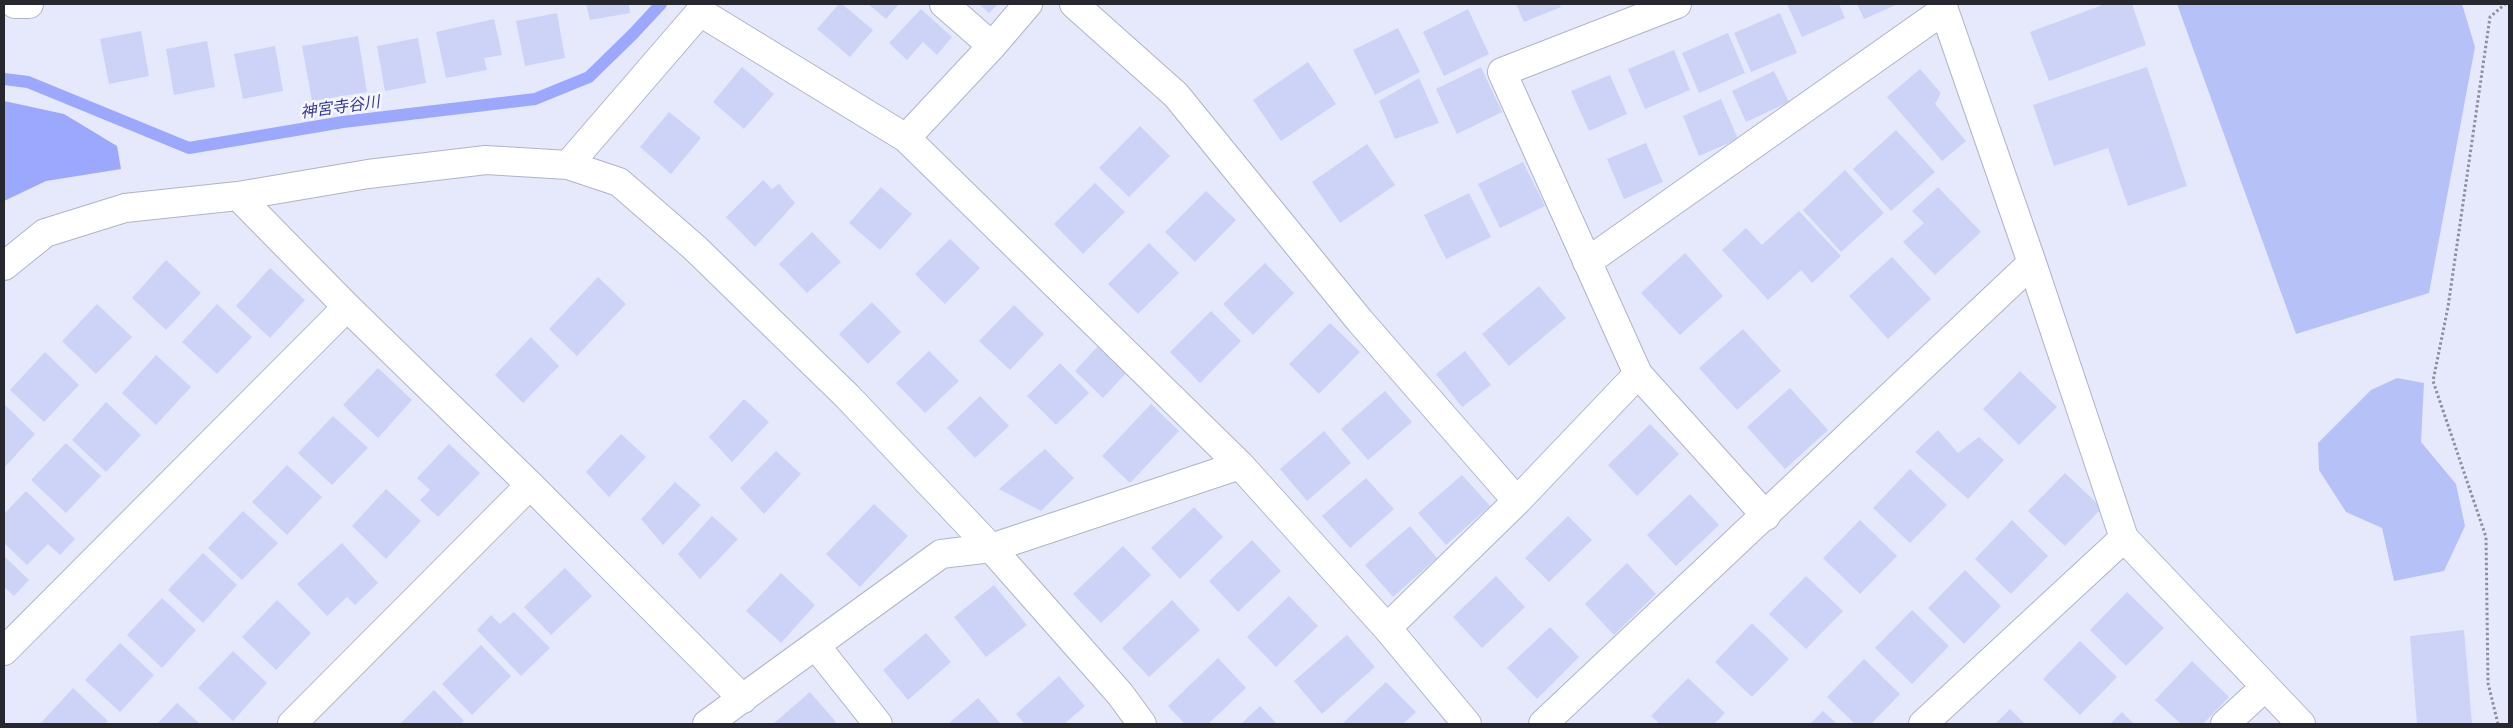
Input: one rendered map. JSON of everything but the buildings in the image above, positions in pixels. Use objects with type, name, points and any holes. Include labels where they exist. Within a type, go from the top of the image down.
[{"type":"street","points":[[15,4],[29,4]]},
{"type":"street","points":[[944,4],[992,46]]},
{"type":"street","points":[[906,138],[992,46],[1028,4]]},
{"type":"street","points":[[1074,4],[1176,95],[1360,321],[1517,502]]},
{"type":"street","points":[[1677,4],[1502,72],[1638,374],[1766,516]]},
{"type":"street","points":[[568,165],[698,6],[906,138],[1240,465],[1388,628],[1468,724]]},
{"type":"street","points":[[1587,262],[1943,7],[2032,263],[2124,538],[2301,724]]},
{"type":"street","points":[[4,266],[46,233],[125,208],[238,196],[368,174],[486,160],[568,165],[619,182],[695,248],[848,397],[991,548],[1120,694],[1142,724]]},
{"type":"street","points":[[238,196],[347,307],[530,485],[743,699]]},
{"type":"street","points":[[1543,724],[1766,516],[2032,263]]},
{"type":"street","points":[[4,651],[347,307]]},
{"type":"street","points":[[1388,628],[1517,502],[1638,374]]},
{"type":"street","points":[[707,724],[941,554],[991,548],[1240,465]]},
{"type":"street","points":[[292,724],[530,485]]},
{"type":"street","points":[[1923,724],[2124,538]]},
{"type":"street","points":[[816,646],[878,724]]},
{"type":"street","points":[[2225,724],[2265,687]]},
{"type":"path","points":[[2498,724],[2488,683],[2486,537],[2433,381],[2448,307],[2490,17],[2505,4]]},
{"type":"shaded area","points":[[2177,4],[2462,4],[2475,47],[2429,293],[2296,334]]},
{"type":"shaded area","points":[[4,101],[64,114],[117,146],[121,169],[46,181],[4,201]]},
{"type":"shaded area","points":[[2397,378],[2424,383],[2421,442],[2456,484],[2465,526],[2444,571],[2394,581],[2382,528],[2346,512],[2319,470],[2318,443],[2371,390]]},
{"type":"waterway","name":"神宮寺谷川","points":[[4,79],[28,82],[189,148],[343,122],[535,99],[589,77],[661,4]]}]
